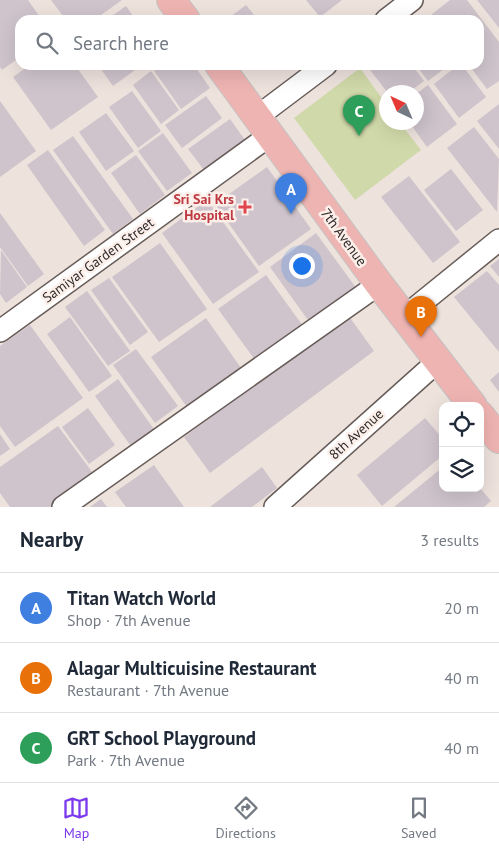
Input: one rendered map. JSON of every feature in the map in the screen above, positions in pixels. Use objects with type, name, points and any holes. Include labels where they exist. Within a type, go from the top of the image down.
[{"type":"main road","points":[[171,0],[182,15]]},
{"type":"main road","name":"7th Avenue","points":[[223,70],[379,284],[470,402]]},
{"type":"main road","points":[[484,420],[499,439]]},
{"type":"street","points":[[392,15],[412,0]]},
{"type":"street","name":"Samiyar Garden Street","points":[[0,331],[263,127],[321,70]]},
{"type":"street","points":[[404,317],[499,240]]},
{"type":"street","points":[[63,507],[379,284]]},
{"type":"street","name":"8th Avenue","points":[[275,507],[438,361]]},
{"type":"green space","points":[[357,70],[361,70],[379,94],[379,130],[405,130],[421,150],[355,200],[294,118]]},
{"type":"building","points":[[0,0],[28,0],[38,15],[15,15],[15,61],[2,70],[0,67]]},
{"type":"building","points":[[51,0],[122,0],[101,15],[62,15]]},
{"type":"building","points":[[306,0],[342,0],[323,15],[318,15]]},
{"type":"building","points":[[450,0],[467,0],[478,15],[431,15]]},
{"type":"building","points":[[477,0],[499,0],[499,28]]},
{"type":"building","points":[[246,5],[254,15],[233,15]]},
{"type":"building","points":[[126,6],[132,15],[113,15]]},
{"type":"building","points":[[484,22],[499,42],[499,81],[487,89],[473,70],[484,70]]},
{"type":"building","points":[[23,70],[79,70],[98,97],[51,130],[13,77]]},
{"type":"building","points":[[102,70],[135,70],[113,86]]},
{"type":"building","points":[[154,70],[197,70],[210,88],[181,109]]},
{"type":"building","points":[[370,70],[416,70],[424,81],[419,85],[382,85]]},
{"type":"building","points":[[420,70],[442,70],[428,81]]},
{"type":"building","points":[[452,70],[466,70],[486,97],[459,118],[434,84]]},
{"type":"building","points":[[151,71],[179,110],[161,124],[133,85]]},
{"type":"building","points":[[428,85],[457,124],[427,147],[415,130],[424,130],[424,88]]},
{"type":"building","points":[[132,91],[161,131],[138,148],[109,107]]},
{"type":"building","points":[[206,96],[222,118],[182,148],[165,125]]},
{"type":"building","points":[[0,101],[36,151],[0,177]]},
{"type":"building","points":[[499,104],[499,149],[477,121]]},
{"type":"building","points":[[106,113],[134,151],[106,171],[79,132]]},
{"type":"building","points":[[230,119],[245,140],[204,170],[188,149]]},
{"type":"building","points":[[474,127],[499,159],[497,212],[447,148]]},
{"type":"building","points":[[163,133],[192,173],[167,191],[138,151]]},
{"type":"building","points":[[73,136],[133,219],[113,234],[53,150]]},
{"type":"building","points":[[48,150],[105,230],[84,246],[27,165]]},
{"type":"building","points":[[136,155],[165,195],[140,214],[111,173]]},
{"type":"building","points":[[267,167],[311,229],[259,266],[215,204]]},
{"type":"building","points":[[451,169],[483,210],[456,231],[424,190]]},
{"type":"building","points":[[409,176],[460,242],[433,263],[381,197]]},
{"type":"building","points":[[207,200],[259,272],[213,304],[162,233]]},
{"type":"building","points":[[0,213],[44,274],[28,286],[0,247]]},
{"type":"building","points":[[316,233],[357,289],[310,323],[270,267]]},
{"type":"building","points":[[160,243],[207,309],[159,342],[112,277]]},
{"type":"building","points":[[1,250],[27,287],[6,303],[0,294]]},
{"type":"building","points":[[499,259],[499,277],[490,266]]},
{"type":"building","points":[[487,271],[499,285],[499,352],[454,297]]},
{"type":"building","points":[[266,275],[303,326],[255,360],[218,309]]},
{"type":"building","points":[[109,278],[148,332],[130,345],[91,290]]},
{"type":"building","points":[[87,291],[130,351],[108,366],[65,307]]},
{"type":"building","points":[[348,315],[374,351],[210,473],[184,437]]},
{"type":"building","points":[[70,317],[112,376],[89,392],[47,334]]},
{"type":"building","points":[[206,318],[241,368],[187,407],[151,357]]},
{"type":"building","points":[[30,325],[83,398],[15,447],[0,426],[0,346]]},
{"type":"building","points":[[136,349],[178,406],[155,423],[113,365]]},
{"type":"building","points":[[499,372],[499,392],[490,380]]},
{"type":"building","points":[[118,379],[156,432],[133,449],[95,396]]},
{"type":"building","points":[[88,408],[115,445],[89,464],[62,427]]},
{"type":"building","points":[[425,418],[439,434],[439,458],[382,506],[357,475]]},
{"type":"building","points":[[58,426],[95,476],[52,507],[10,507],[0,493],[0,467]]},
{"type":"building","points":[[0,434],[10,449],[0,456]]},
{"type":"building","points":[[154,465],[184,507],[126,507],[115,492]]},
{"type":"building","points":[[262,467],[277,488],[252,507],[210,507]]},
{"type":"building","points":[[439,470],[439,492],[483,492],[491,501],[484,507],[394,507]]},
{"type":"building","points":[[101,499],[107,507],[90,507]]},
{"type":"place","name":"GRT School Playground","points":[[359,136]]},
{"type":"place","name":"Sri Sai Krs Hospital","points":[[245,207]]},
{"type":"place","name":"Titan Watch World","points":[[291,214]]},
{"type":"place","name":"Alagar Multicuisine Restaurant","points":[[421,337]]}]
